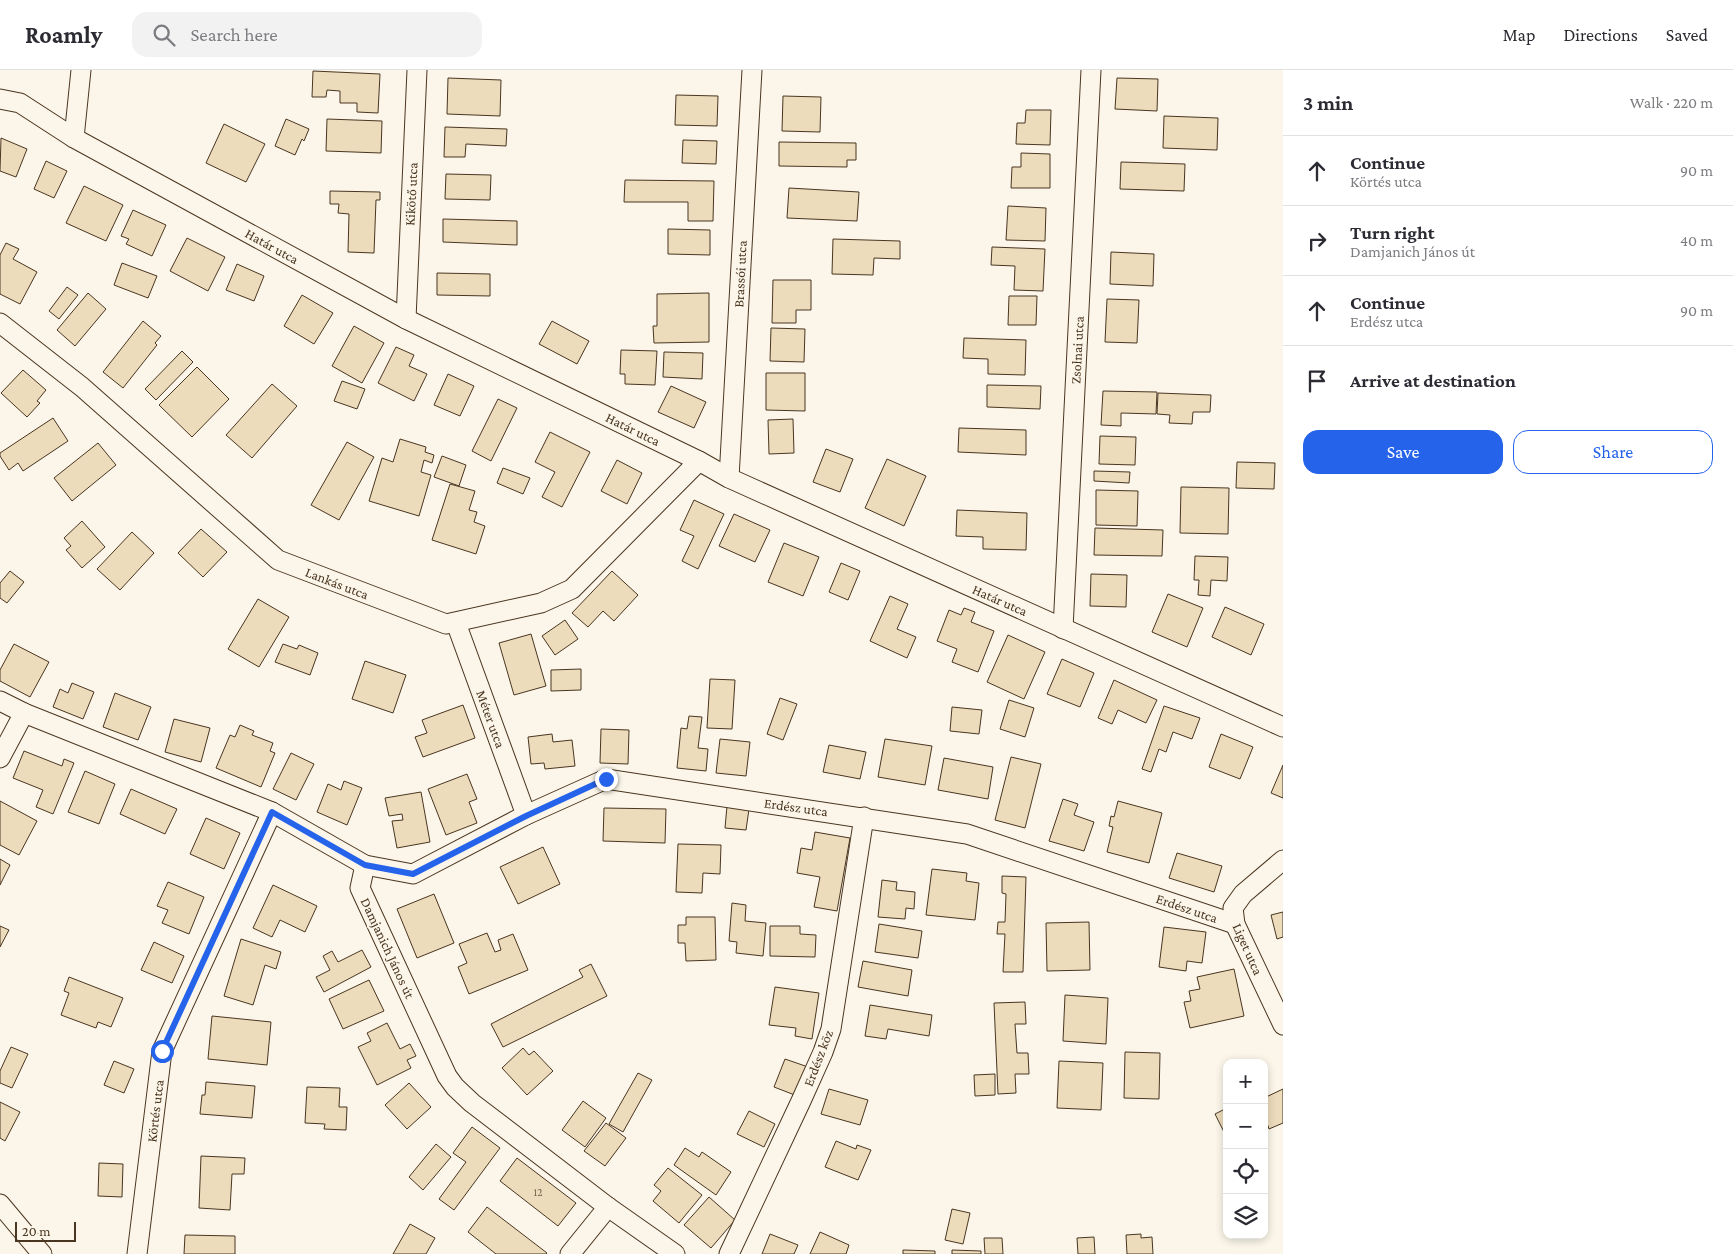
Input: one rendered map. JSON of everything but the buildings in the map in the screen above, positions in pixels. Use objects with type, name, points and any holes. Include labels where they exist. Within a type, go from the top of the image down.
[{"type":"street","points":[[74,138],[80,70]]},
{"type":"street","name":"Kikötő utca","points":[[406,319],[417,70]]},
{"type":"street","name":"Brassói utca","points":[[729,478],[752,70]]},
{"type":"street","name":"Zsolnai utca","points":[[1064,629],[1091,70]]},
{"type":"street","name":"Határ utca","points":[[0,99],[20,102],[74,138],[406,319],[699,461],[729,478],[1283,727]]},
{"type":"street","name":"Lankás utca","points":[[0,323],[82,387],[278,560],[446,624],[541,603],[572,588],[699,461]]},
{"type":"street","name":"Méter utca","points":[[456,623],[526,816]]},
{"type":"street","points":[[0,701],[24,714],[272,812],[365,865]]},
{"type":"street","points":[[0,758],[24,714]]},
{"type":"street","name":"Erdész utca","points":[[365,865],[413,874],[526,816],[606,779],[967,834],[1235,924]]},
{"type":"street","name":"Körtés utca","points":[[137,1254],[162,1051],[272,812]]},
{"type":"street","name":"Erdész köz","points":[[729,1254],[805,1093],[831,1029],[864,817]]},
{"type":"street","name":"Liget utca","points":[[1283,860],[1243,894],[1233,908],[1235,924],[1283,1025]]},
{"type":"street","name":"Damjanich János út","points":[[365,865],[360,888],[447,1076],[455,1087],[472,1103],[608,1207],[675,1254]]},
{"type":"street","points":[[0,1204],[42,1254]]},
{"type":"street","points":[[570,1254],[608,1207]]},
{"type":"route","points":[[162,1051],[272,812],[365,865],[413,874],[526,816],[606,779]]}]
